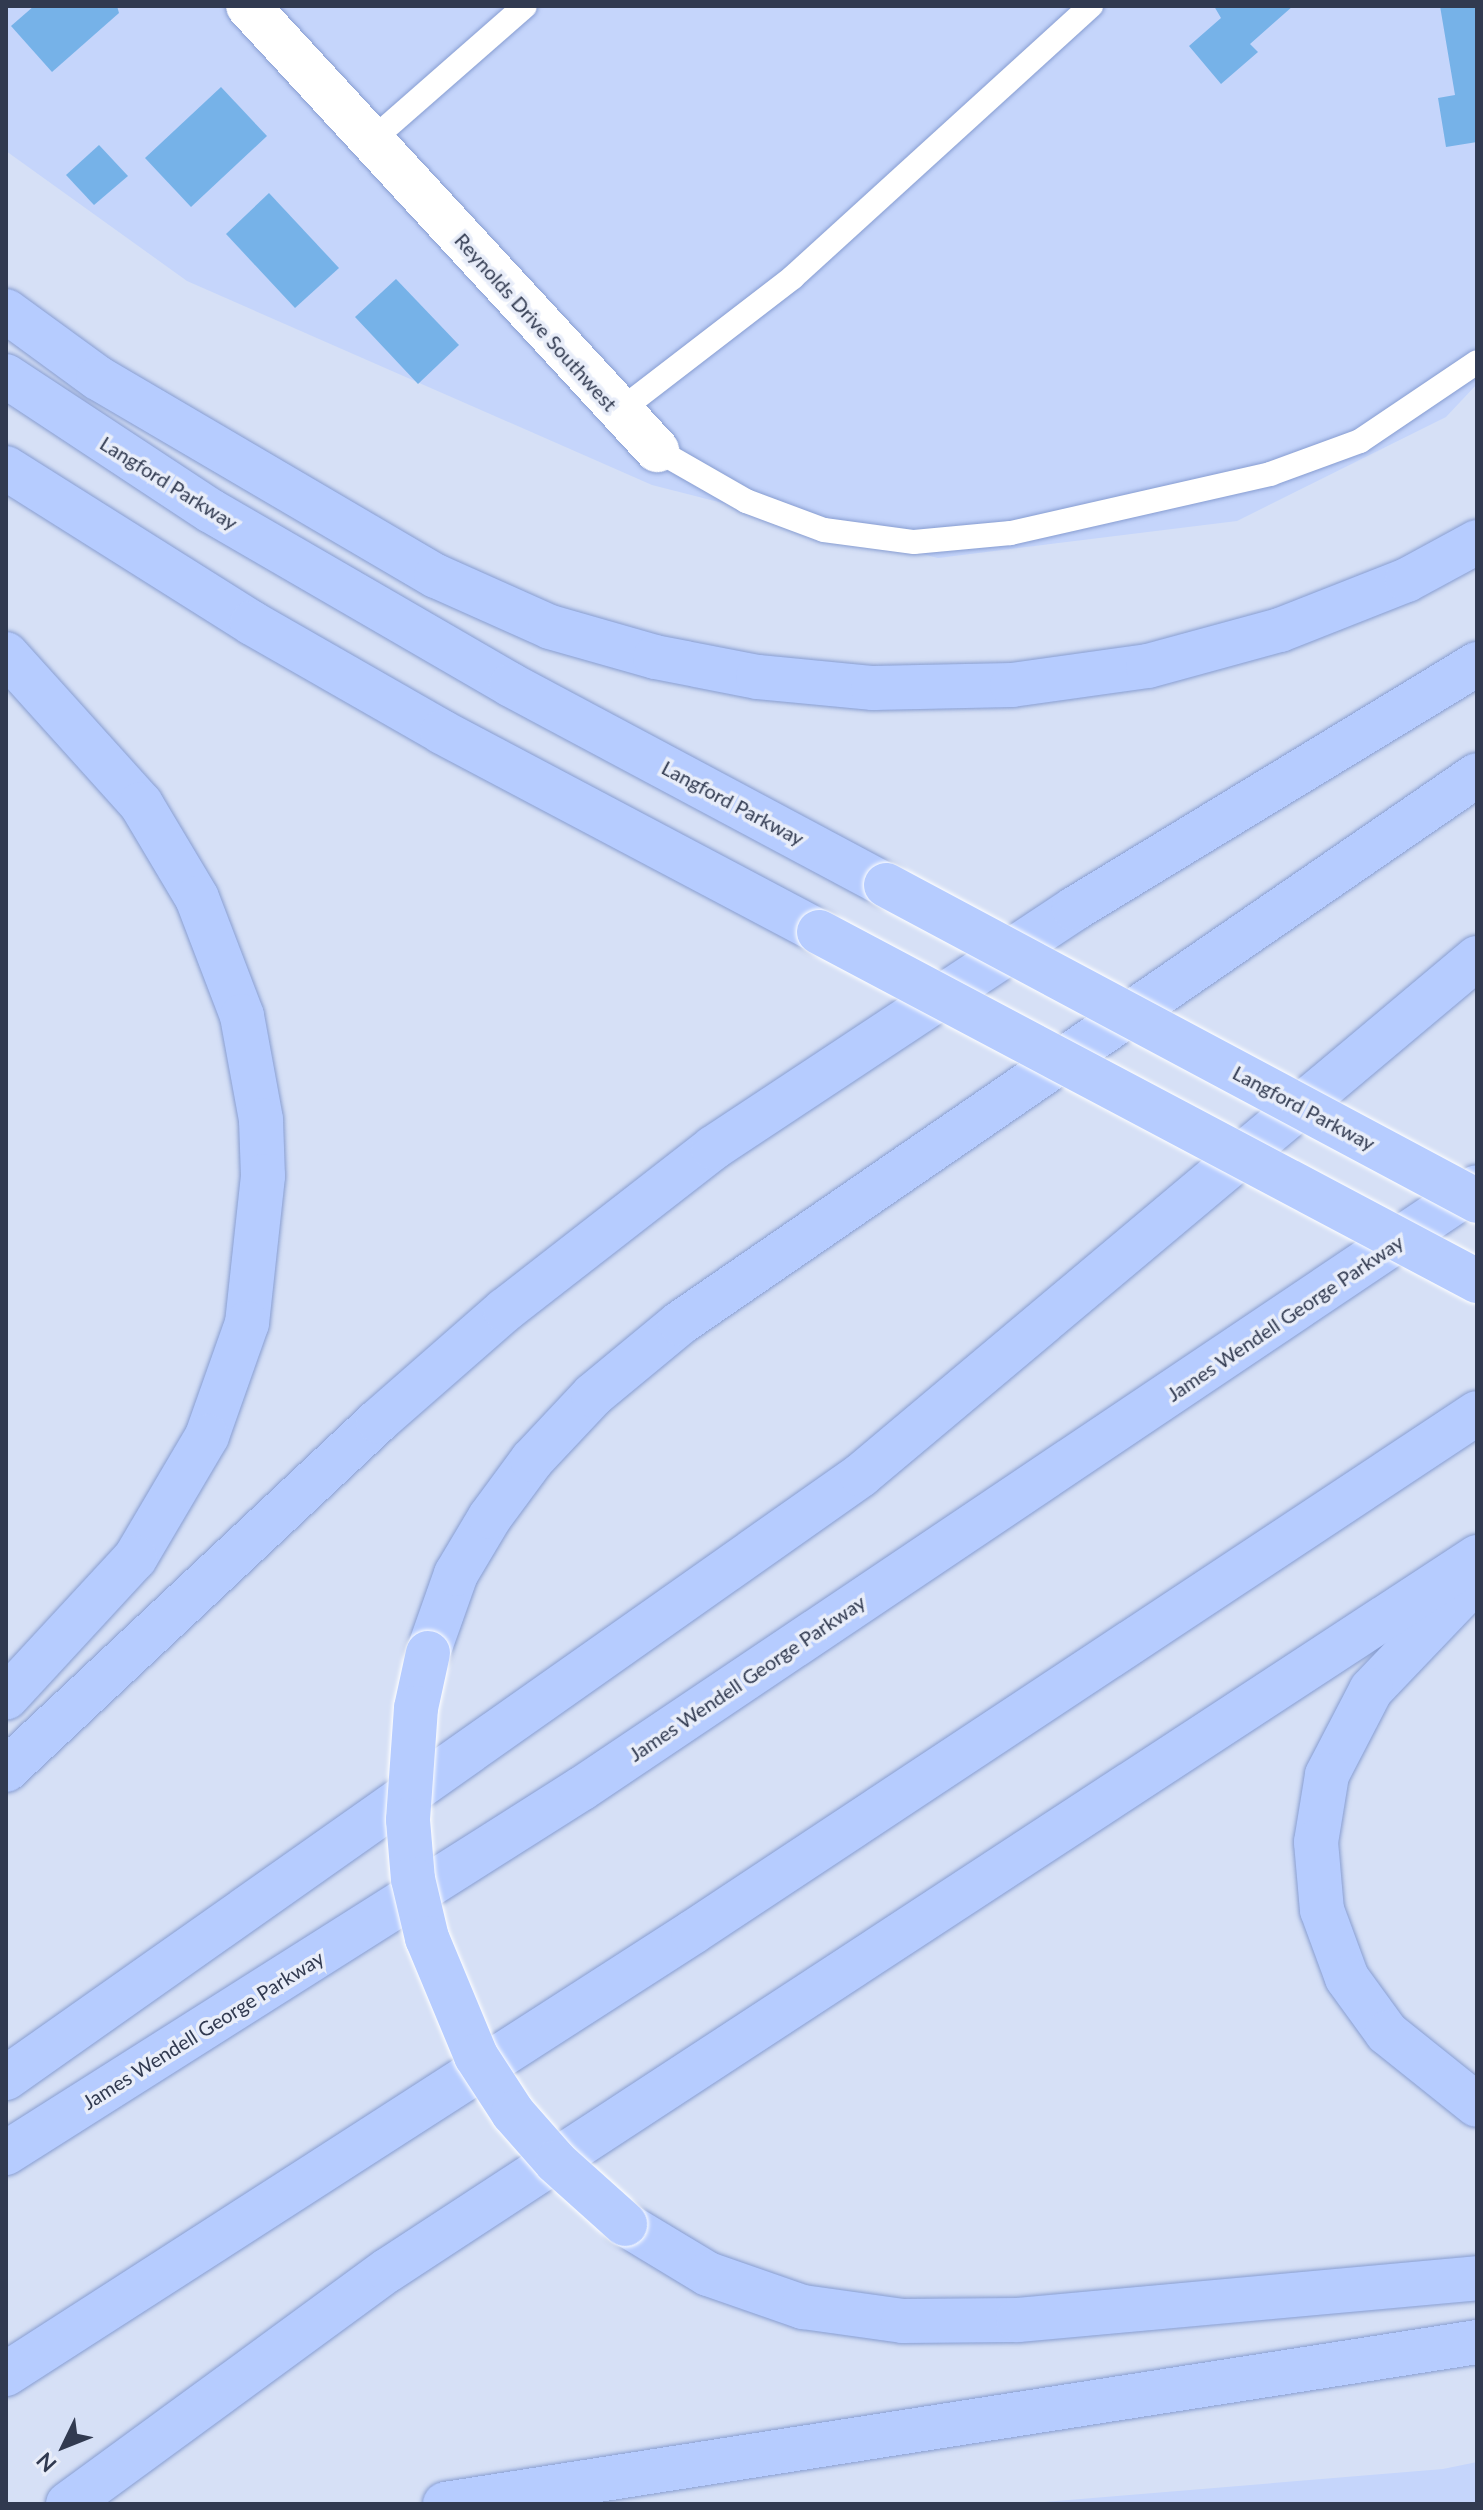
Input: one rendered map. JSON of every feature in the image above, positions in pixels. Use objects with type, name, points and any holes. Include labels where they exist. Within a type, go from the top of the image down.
[{"type":"highway","points":[[6,311],[98,378],[436,576],[550,627],[655,657],[758,677],[873,688],[1012,685],[1148,666],[1280,630],[1407,580],[1477,542]]},
{"type":"highway","name":"Langford Parkway","points":[[6,376],[211,511],[511,685],[1477,1201]]},
{"type":"highway","points":[[6,468],[252,623],[428,724],[1477,1281]]},
{"type":"highway","points":[[6,654],[141,804],[197,898],[242,1016],[261,1120],[263,1176],[247,1323],[207,1436],[135,1558],[6,1698]]},
{"type":"highway","points":[[6,1770],[390,1411],[505,1310],[713,1148],[1074,909],[1477,664]]},
{"type":"highway","points":[[1477,775],[706,1304],[593,1395],[532,1460],[490,1517],[456,1574],[428,1653],[416,1708],[408,1820],[413,1879],[427,1938],[476,2056],[513,2113],[556,2162],[625,2224],[722,2279],[803,2307],[903,2321],[1018,2320],[1477,2278]]},
{"type":"highway","points":[[6,2078],[861,1475],[1477,958]]},
{"type":"highway","name":"James Wendell George Parkway","points":[[6,2153],[581,1789],[1477,1187]]},
{"type":"highway","points":[[6,2374],[693,1932],[1477,1413]]},
{"type":"highway","points":[[68,2504],[388,2270],[1477,1557]]},
{"type":"highway","points":[[1477,1579],[1371,1690],[1327,1775],[1316,1842],[1322,1910],[1347,1978],[1387,2033],[1477,2105]]},
{"type":"highway","points":[[445,2504],[1477,2342]]},
{"type":"street","name":"Reynolds Drive Southwest","points":[[248,6],[618,412],[657,450]]},
{"type":"lane","points":[[372,140],[525,6]]},
{"type":"lane","points":[[618,412],[793,277],[1091,6]]},
{"type":"lane","points":[[657,450],[746,501],[824,530],[914,542],[1011,533],[1270,474],[1360,441],[1477,362]]},
{"type":"shaded area","points":[[6,6],[1477,6],[1477,384],[1446,417],[1237,521],[938,558],[652,485],[187,281],[6,151]]},
{"type":"shaded area","points":[[1477,2462],[1477,2504],[1020,2504],[1443,2469]]},
{"type":"building","points":[[34,6],[117,6],[119,13],[52,72],[11,26]]},
{"type":"building","points":[[1214,6],[1293,6],[1250,44],[1258,52],[1221,84],[1189,46],[1221,18]]},
{"type":"building","points":[[1440,6],[1477,6],[1477,142],[1446,147],[1438,98],[1455,95]]},
{"type":"building","points":[[221,87],[267,136],[191,207],[145,158]]},
{"type":"building","points":[[99,145],[128,176],[94,205],[66,175]]},
{"type":"building","points":[[269,193],[339,268],[295,308],[226,234]]},
{"type":"building","points":[[396,279],[459,345],[418,384],[355,317]]}]
